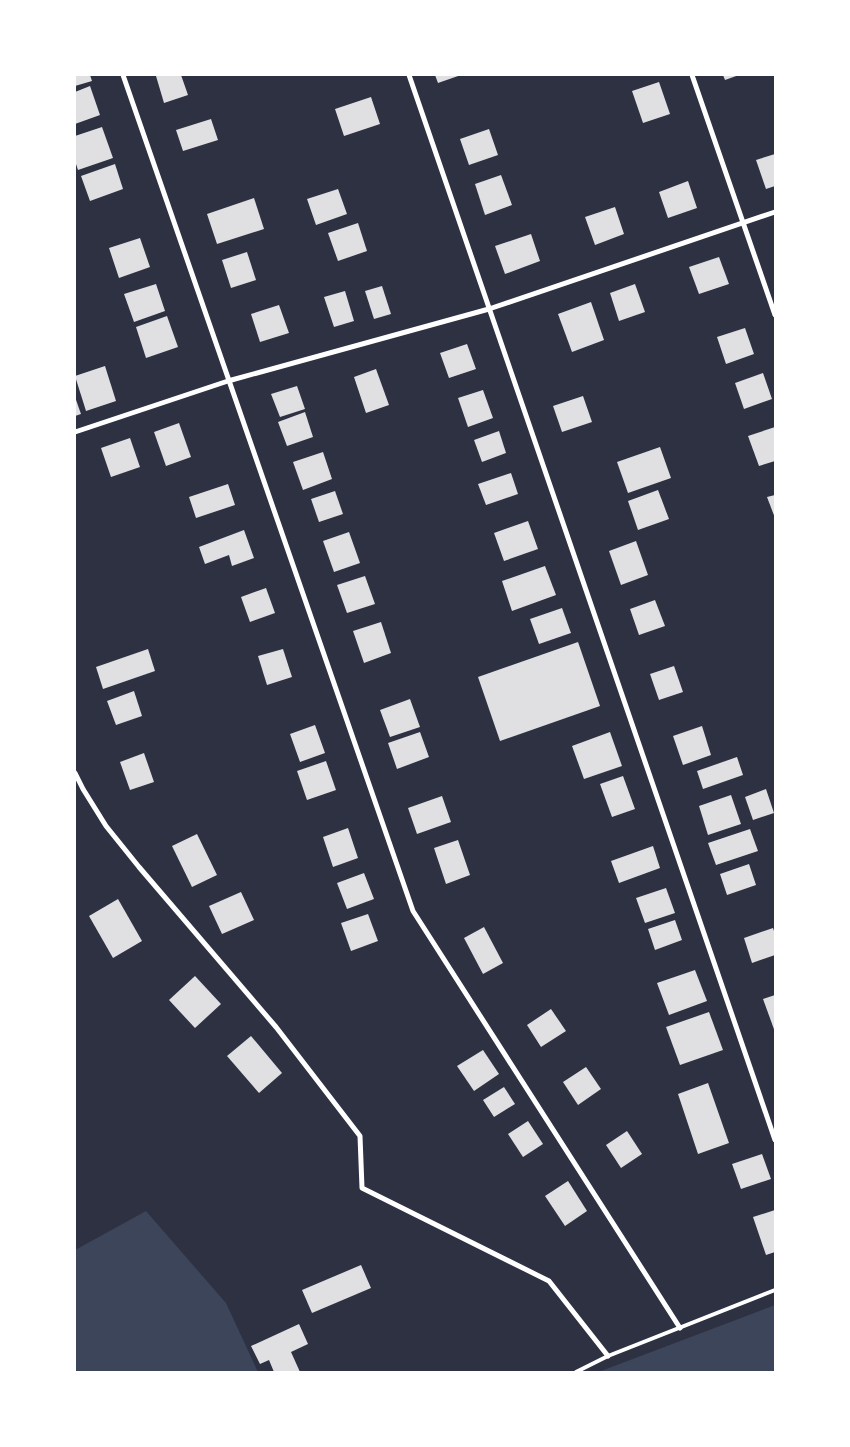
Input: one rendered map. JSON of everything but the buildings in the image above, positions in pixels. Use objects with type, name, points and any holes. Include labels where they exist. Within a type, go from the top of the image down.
[{"type":"street","points":[[123,75],[413,910],[680,1328]]},
{"type":"street","points":[[409,75],[775,1140]]},
{"type":"street","points":[[692,75],[775,314]]},
{"type":"street","points":[[75,432],[228,381],[489,310],[775,212]]},
{"type":"street","points":[[75,773],[106,826],[276,1027],[360,1136],[362,1188],[550,1281],[608,1356]]},
{"type":"lane","points":[[576,1372],[608,1356],[775,1290]]},
{"type":"shaded area","points":[[146,1211],[226,1303],[258,1372],[75,1372],[75,1250]]},
{"type":"shaded area","points":[[775,1305],[775,1372],[599,1372],[601,1371]]}]
